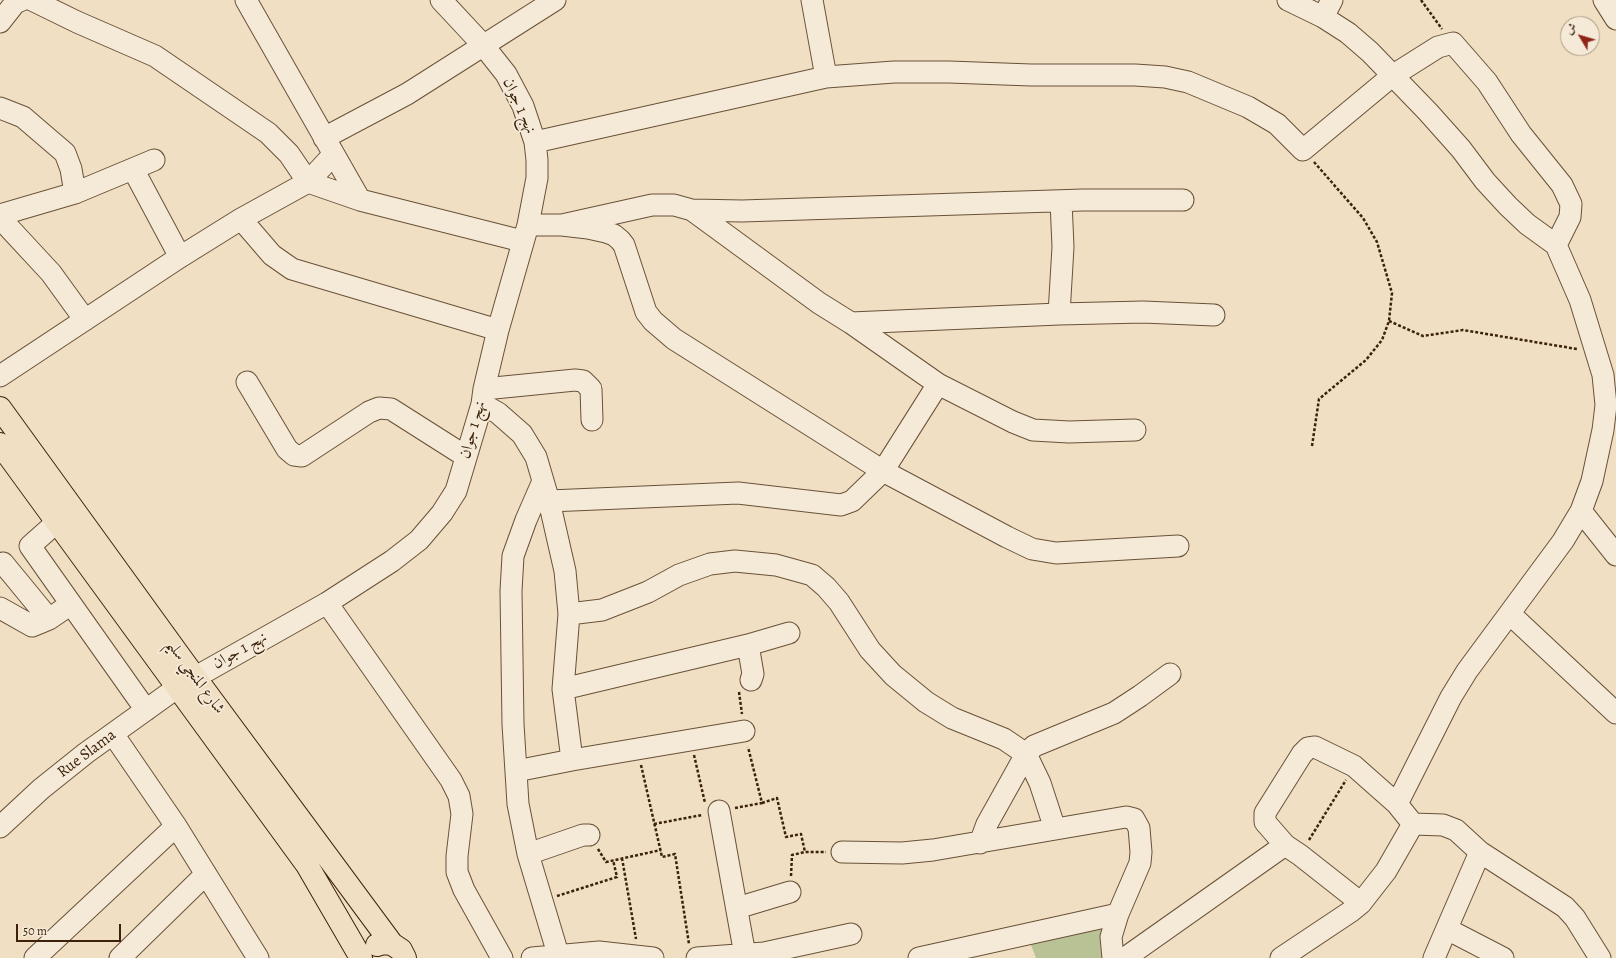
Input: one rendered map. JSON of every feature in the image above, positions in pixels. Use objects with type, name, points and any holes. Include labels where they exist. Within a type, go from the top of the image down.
[{"type":"main road","name":"شارع المنجي سليم","points":[[0,408],[186,682],[307,865],[361,958]]},
{"type":"main road","name":"شارع المنجي سليم","points":[[0,444],[57,522],[402,954]]},
{"type":"main road","points":[[364,958],[366,952],[374,946],[382,943],[402,954]]},
{"type":"street","name":"نهج 1 جوان","points":[[186,682],[327,603],[392,561],[419,540],[442,513],[456,491],[483,396],[498,330],[525,233],[537,178],[535,142],[523,106],[506,74],[483,45],[441,0]]},
{"type":"street","points":[[0,376],[180,257],[241,219],[308,182],[328,147],[407,94],[555,0]]},
{"type":"street","points":[[812,0],[826,77]]},
{"type":"street","points":[[1288,0],[1327,8],[1348,33],[1370,52],[1428,112],[1461,149],[1485,181],[1508,206],[1527,224],[1556,245],[1580,300],[1603,375],[1606,404],[1603,430],[1592,480],[1581,511],[1563,542],[1467,671],[1451,697],[1397,804]]},
{"type":"street","points":[[1604,0],[1616,18]]},
{"type":"street","points":[[0,22],[20,1],[77,22],[155,56],[268,133],[289,154],[308,182],[360,200],[525,233],[652,205],[674,205],[692,210],[742,211],[1061,201],[1183,200]]},
{"type":"street","points":[[250,1],[328,147],[360,200]]},
{"type":"street","points":[[535,142],[826,77],[894,72],[949,72],[1166,77],[1188,82],[1248,107],[1277,124],[1303,150],[1392,76],[1438,47],[1453,43],[1487,82],[1521,134],[1562,185],[1571,204],[1570,216],[1556,245]]},
{"type":"street","points":[[0,108],[23,117],[65,153],[71,170],[76,193]]},
{"type":"street","points":[[85,320],[51,273],[0,216],[76,193],[154,160]]},
{"type":"street","points":[[133,169],[180,257]]},
{"type":"street","points":[[1059,314],[1063,247],[1061,201]]},
{"type":"street","points":[[692,210],[819,303],[852,323],[938,384],[1013,422],[1033,430],[1069,432],[1136,430]]},
{"type":"street","points":[[241,219],[272,255],[292,269],[498,330]]},
{"type":"street","points":[[562,225],[588,228],[614,235],[624,245],[641,301],[646,312],[674,339],[883,471],[1032,549],[1056,553],[1130,550],[1178,546]]},
{"type":"street","points":[[852,323],[1143,312],[1214,315]]},
{"type":"street","points":[[483,396],[575,380],[583,381],[591,388],[592,420]]},
{"type":"street","points":[[248,382],[287,449],[294,455],[302,456],[369,412],[379,408],[391,409],[465,456]]},
{"type":"street","points":[[549,501],[738,493],[840,505],[852,501],[883,471],[938,384]]},
{"type":"street","points":[[483,396],[498,413],[522,434],[536,457],[549,501],[565,571],[569,614],[563,689],[572,760]]},
{"type":"street","points":[[543,481],[526,520],[513,556],[513,724],[518,804],[528,854],[558,954]]},
{"type":"street","points":[[1581,511],[1616,555]]},
{"type":"street","points":[[49,619],[2,564],[30,546],[57,522]]},
{"type":"street","points":[[30,546],[146,710]]},
{"type":"street","points":[[569,614],[602,610],[648,592],[679,575],[710,564],[735,561],[776,564],[812,575],[826,587],[839,602],[870,650],[893,675],[926,702],[952,718],[1004,739],[1026,754],[1040,783],[1055,829]]},
{"type":"street","points":[[327,603],[451,780],[459,796],[462,814],[457,856],[457,872],[464,890],[502,958]]},
{"type":"street","points":[[0,608],[32,626],[49,619],[71,604]]},
{"type":"street","points":[[1510,614],[1616,713]]},
{"type":"street","points":[[563,689],[748,645],[789,632]]},
{"type":"street","points":[[748,645],[754,674],[751,680]]},
{"type":"street","points":[[980,843],[987,824],[1026,754],[1034,746],[1045,740],[1114,713],[1170,674]]},
{"type":"street","name":"Rue Slama","points":[[0,827],[42,789],[113,734],[186,682]]},
{"type":"street","points":[[516,771],[744,731]]},
{"type":"street","points":[[113,734],[176,826],[258,958]]},
{"type":"street","points":[[1361,903],[1292,850],[1265,822],[1264,817],[1302,754],[1308,748],[1315,747],[1354,766],[1397,804],[1413,824]]},
{"type":"street","points":[[712,809],[737,908],[760,955]]},
{"type":"street","points":[[842,852],[902,853],[980,843],[1126,817],[1134,819],[1139,828],[1141,852],[1140,863],[1118,914],[1111,937],[1113,958]]},
{"type":"street","points":[[1413,824],[1443,824],[1456,830],[1480,852],[1565,907],[1575,918],[1600,958]]},
{"type":"street","points":[[1281,958],[1361,903],[1386,871],[1413,824]]},
{"type":"street","points":[[35,958],[176,826]]},
{"type":"street","points":[[528,854],[583,835],[589,835]]},
{"type":"street","points":[[1125,958],[1292,850]]},
{"type":"street","points":[[1434,958],[1480,852]]},
{"type":"street","points":[[120,958],[206,874]]},
{"type":"street","points":[[737,908],[790,892]]},
{"type":"street","points":[[920,958],[993,950],[1118,914]]},
{"type":"street","points":[[1447,929],[1503,958]]},
{"type":"street","points":[[697,956],[760,955],[852,934]]},
{"type":"street","points":[[1604,958],[1616,949]]},
{"type":"street","points":[[532,958],[558,954],[599,952],[646,958]]},
{"type":"path","points":[[1421,0],[1453,43]]},
{"type":"path","points":[[1303,150],[1363,218],[1377,242],[1392,293],[1389,321],[1382,340],[1366,360],[1319,399],[1312,446]]},
{"type":"path","points":[[1389,321],[1423,336],[1463,330],[1597,353]]},
{"type":"path","points":[[744,731],[738,682],[751,680]]},
{"type":"path","points":[[691,740],[712,809]]},
{"type":"path","points":[[637,749],[662,857],[675,854],[697,956]]},
{"type":"path","points":[[1292,850],[1354,766]]},
{"type":"path","points":[[762,803],[777,798],[786,837],[801,834],[805,852]]},
{"type":"path","points":[[606,862],[660,850]]},
{"type":"path","points":[[790,892],[792,855],[805,852],[842,852]]},
{"type":"path","points":[[622,858],[646,958]]},
{"type":"path","points":[[543,900],[617,877],[614,860]]},
{"type":"green space","points":[[1106,919],[1100,944],[1103,958],[1036,958],[1028,937]]}]
